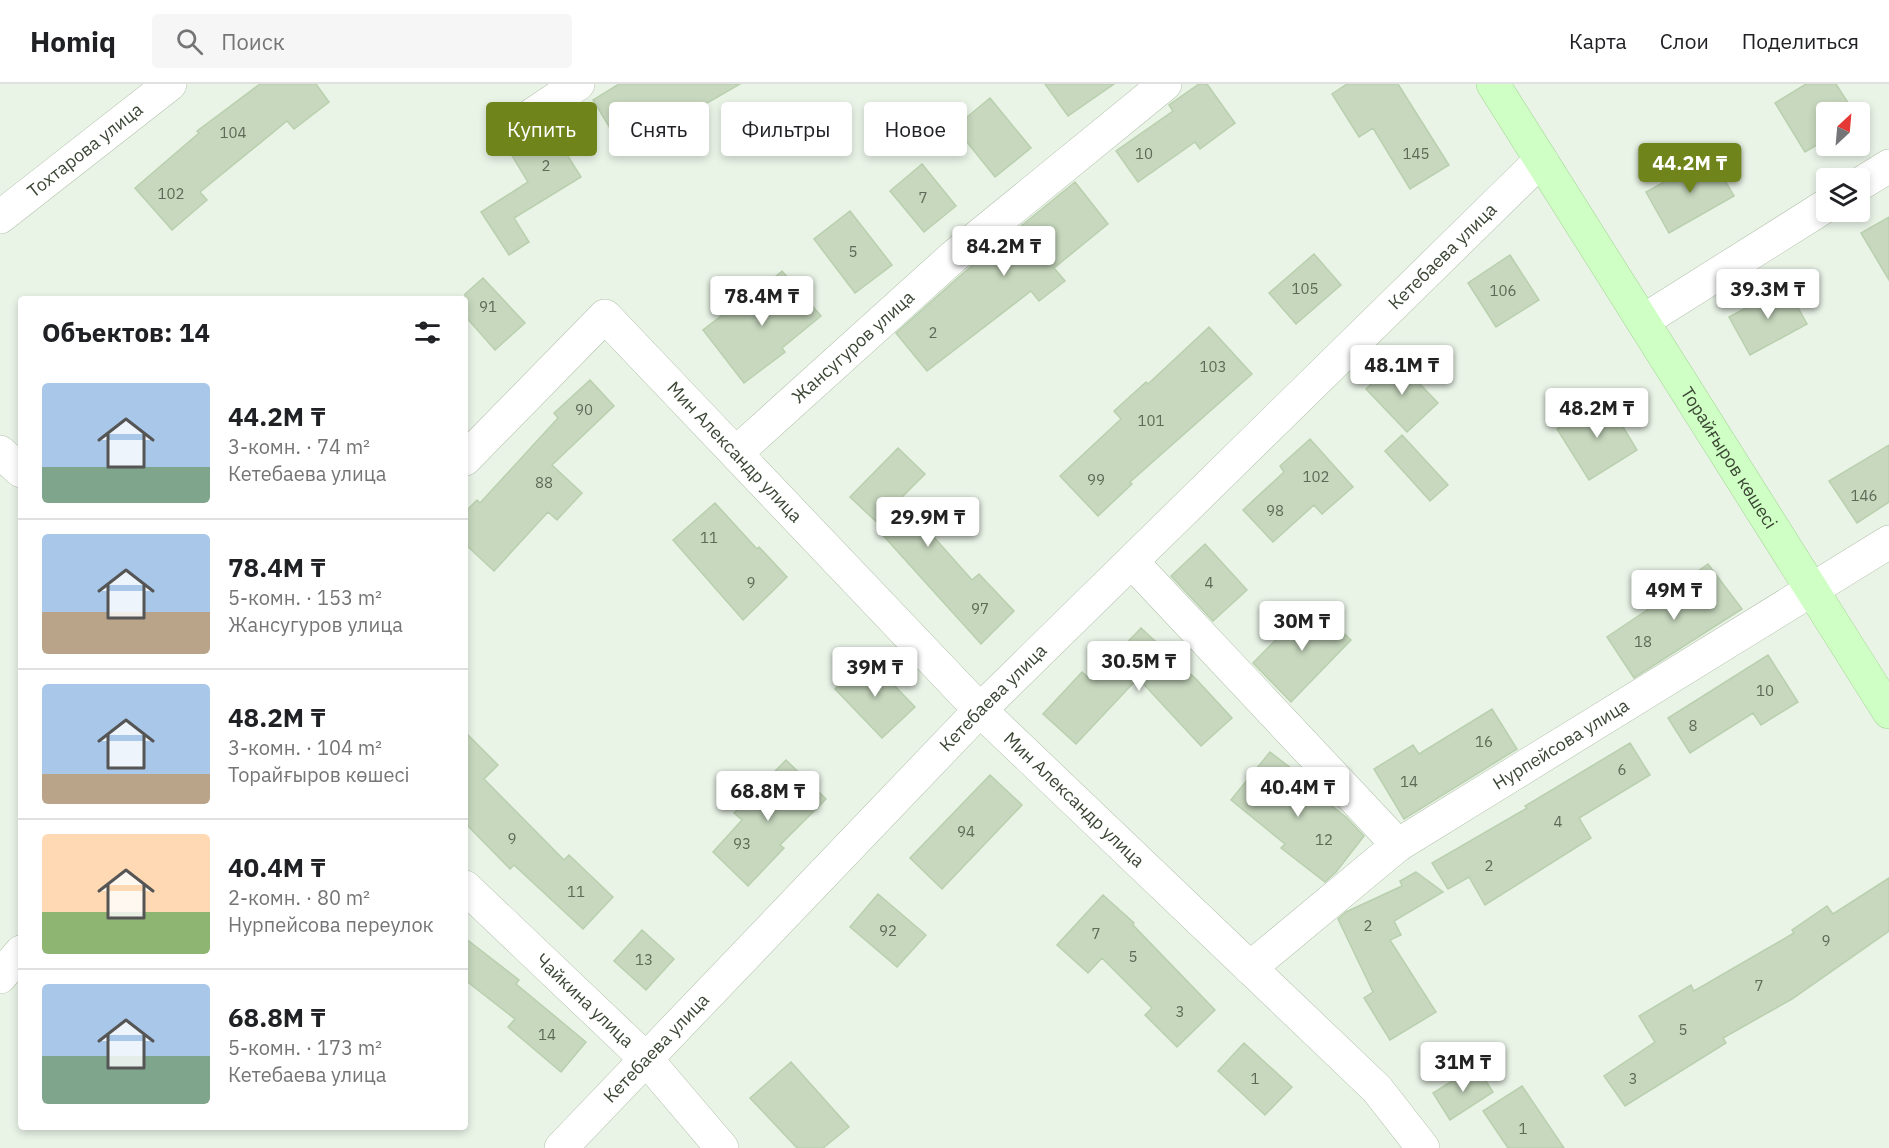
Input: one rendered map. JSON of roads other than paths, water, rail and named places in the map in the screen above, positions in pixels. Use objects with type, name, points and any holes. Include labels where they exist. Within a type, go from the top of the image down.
[{"type":"street","name":"Тохтарова улица","points":[[0,218],[170,84]]},
{"type":"street","points":[[551,102],[578,84]]},
{"type":"street","name":"Жансугуров улица","points":[[736,453],[953,257],[1165,84]]},
{"type":"street","name":"Торайғыров көшесі","points":[[1493,84],[1889,712]]},
{"type":"street","name":"Кетебаева улица","points":[[561,1148],[980,710],[1541,160]]},
{"type":"street","points":[[1870,178],[1889,166]]},
{"type":"street","points":[[1643,321],[1816,212]]},
{"type":"street","name":"Мин Александр улица","points":[[468,456],[605,316],[980,710],[1377,1089],[1423,1148]]},
{"type":"street","points":[[0,452],[18,468]]},
{"type":"street","name":"Нурпейсова улица","points":[[1250,968],[1398,845],[1889,542]]},
{"type":"street","points":[[1132,562],[1398,845]]},
{"type":"street","name":"Чайкина улица","points":[[468,890],[647,1060],[722,1148]]},
{"type":"street","points":[[0,977],[18,956]]}]
